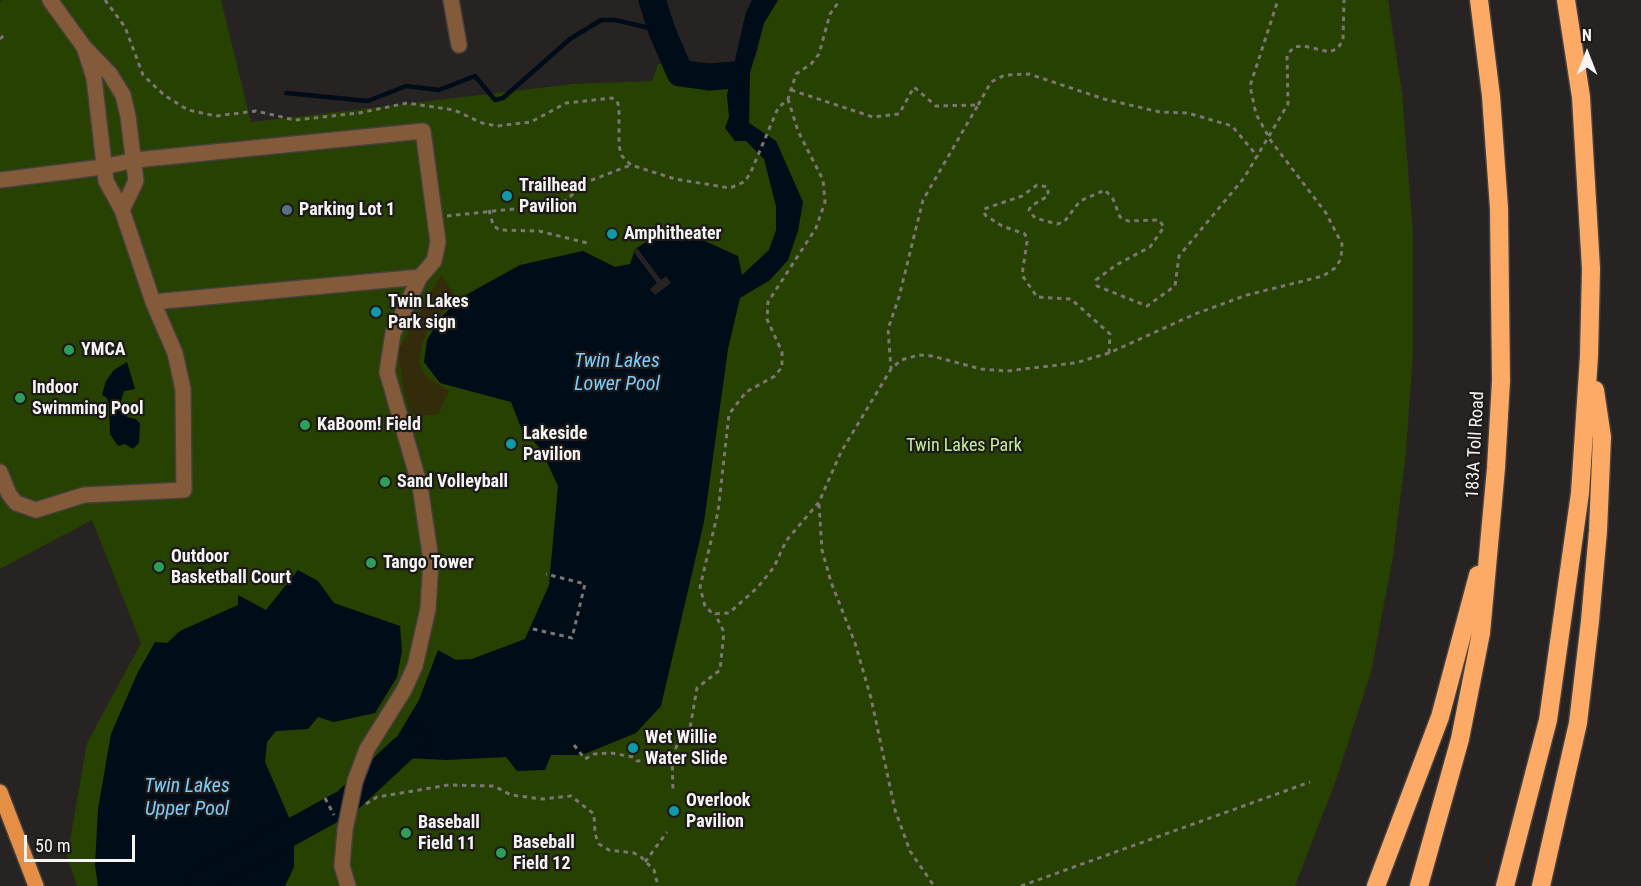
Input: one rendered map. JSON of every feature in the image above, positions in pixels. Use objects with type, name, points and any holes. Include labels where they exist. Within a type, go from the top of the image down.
[{"type":"highway","name":"183A Toll Road","points":[[1419,886],[1460,739],[1481,633],[1492,524],[1501,381],[1502,281],[1491,96],[1479,0]]},
{"type":"highway","points":[[1505,886],[1548,720],[1580,493],[1589,356],[1591,269],[1581,109],[1566,0]]},
{"type":"highway","points":[[1541,886],[1557,828],[1578,723],[1598,531],[1602,437],[1589,356]]},
{"type":"highway","points":[[1376,886],[1440,717],[1492,524]]},
{"type":"main road","points":[[0,792],[36,886]]},
{"type":"street","points":[[50,0],[84,47],[110,74],[123,95],[135,160],[136,181],[122,210]]},
{"type":"street","points":[[451,0],[459,45]]},
{"type":"street","points":[[0,472],[9,494],[16,503],[36,510],[84,495],[184,490],[183,389],[175,353],[153,302],[122,210],[106,181],[94,78],[84,47]]},
{"type":"street","points":[[0,180],[103,168],[135,160],[423,131],[438,242],[434,261],[420,277],[393,333],[387,372],[420,486],[431,560],[428,609],[415,666],[404,690],[367,749],[355,782],[356,807],[342,866],[348,886]]},
{"type":"street","points":[[153,302],[420,277]]},
{"type":"path","points":[[750,174],[778,108],[788,99],[796,74],[812,64],[819,54],[830,14],[840,0]]},
{"type":"path","points":[[715,614],[729,613],[758,587],[774,567],[786,541],[819,502],[841,452],[891,369],[901,360],[919,355],[981,369],[1007,371],[1075,363],[1108,353],[1195,314],[1247,296],[1323,276],[1335,268],[1341,259],[1342,244],[1326,213],[1269,137],[1256,114],[1250,86],[1278,0]]},
{"type":"path","points":[[1108,353],[1110,334],[1071,299],[1037,297],[1022,275],[1027,242],[1024,234],[1002,226],[985,215],[984,210],[1022,196],[1037,185],[1048,187],[1048,196],[1031,206],[1029,210],[1035,218],[1057,224],[1064,222],[1080,201],[1105,190],[1113,199],[1120,217],[1128,220],[1159,220],[1164,227],[1150,247],[1116,265],[1096,280],[1097,286],[1147,306],[1175,286],[1179,256],[1244,178],[1288,104],[1287,55],[1294,47],[1304,46],[1330,52],[1338,48],[1343,39],[1344,0]]},
{"type":"path","points":[[0,39],[6,33]]},
{"type":"path","points":[[891,369],[888,329],[899,297],[923,200],[991,82],[1005,75],[1029,74],[1104,99],[1160,112],[1188,113],[1232,126],[1258,157]]},
{"type":"path","points":[[791,90],[873,117],[899,114],[914,87],[936,106],[978,105]]},
{"type":"path","points":[[673,790],[672,757],[678,743],[690,728],[697,688],[720,670],[724,632],[715,614],[705,606],[700,587],[718,512],[729,414],[746,392],[775,376],[782,367],[782,352],[767,318],[768,302],[816,228],[825,202],[823,180],[798,131],[788,99]]},
{"type":"path","points":[[436,217],[561,204],[589,181],[631,165]]},
{"type":"path","points":[[489,210],[493,225],[499,230],[539,231],[591,244]]},
{"type":"path","points":[[819,502],[822,550],[831,582],[855,643],[871,698],[896,810],[910,851],[934,886]]},
{"type":"path","points":[[533,629],[572,638],[585,584],[546,574]]},
{"type":"path","points":[[574,745],[585,759],[611,753],[633,757],[637,761],[672,757]]},
{"type":"path","points":[[1021,886],[1310,782]]},
{"type":"path","points":[[356,807],[377,797],[449,785],[494,786],[511,795],[542,799],[565,795],[591,810],[599,844],[609,850],[634,853],[654,870],[658,886]]},
{"type":"path","points":[[325,798],[334,816]]},
{"type":"path","points":[[645,862],[667,832]]},
{"type":"green space","name":"Twin Lakes Park","points":[[3,0],[221,0],[251,122],[573,84],[652,81],[658,64],[735,67],[756,57],[764,23],[778,0],[1388,0],[1402,93],[1413,233],[1413,353],[1406,452],[1393,557],[1371,672],[1336,780],[1295,886],[77,886],[67,857],[87,743],[141,643],[92,520],[0,569],[0,2]]},
{"type":"sand","points":[[441,275],[456,297],[429,326],[422,344],[419,362],[425,376],[449,391],[438,414],[419,416],[410,412],[404,392],[398,351]]},
{"type":"water","name":"Twin Lakes Lower Pool","points":[[752,0],[778,0],[764,23],[750,73],[749,123],[776,141],[803,202],[798,231],[788,260],[770,280],[740,298],[728,349],[704,522],[661,706],[636,733],[582,755],[551,755],[545,770],[517,771],[506,757],[446,760],[408,758],[392,768],[388,760],[388,750],[396,748],[398,735],[419,700],[438,650],[456,660],[472,659],[525,639],[549,585],[558,486],[541,449],[522,430],[511,402],[440,383],[424,362],[427,340],[441,317],[464,296],[520,265],[583,251],[615,267],[630,264],[635,249],[657,235],[698,238],[738,256],[742,275],[769,250],[776,230],[776,206],[764,159],[746,141],[735,141],[725,128],[729,117],[727,95],[746,12]]},
{"type":"water","points":[[127,362],[135,389],[124,391],[121,401],[127,417],[136,419],[140,424],[139,443],[133,449],[125,444],[118,446],[110,434],[109,404],[107,398],[102,395],[106,381],[114,370]]},
{"type":"water","name":"Twin Lakes Upper Pool","points":[[298,570],[318,581],[334,603],[400,626],[402,651],[397,677],[375,713],[334,722],[318,717],[308,729],[276,731],[267,742],[265,762],[291,822],[294,839],[294,867],[285,886],[98,886],[95,865],[98,809],[111,734],[137,674],[155,642],[167,643],[180,631],[238,605],[238,595],[266,610]]},
{"type":"pier","points":[[637,248],[661,280],[666,276],[671,283],[655,295],[650,289],[657,283],[633,251]]},
{"type":"waterway","points":[[652,0],[680,73],[709,77],[734,75]]},
{"type":"waterway","points":[[286,93],[368,101],[406,86],[439,90],[475,76],[495,100],[503,98],[570,39],[601,20],[615,20],[662,31]]},
{"type":"waterway","points":[[201,886],[202,881],[346,802],[403,749],[416,741]]},
{"type":"place","name":"Trailhead Pavilion","points":[[507,196]]},
{"type":"place","name":"Parking Lot 1","points":[[287,210]]},
{"type":"place","name":"Amphitheater","points":[[612,234]]},
{"type":"place","name":"Twin Lakes Park sign","points":[[376,312]]},
{"type":"place","name":"YMCA","points":[[69,350]]},
{"type":"place","name":"Indoor Swimming Pool","points":[[20,398]]},
{"type":"place","name":"KaBoom! Field","points":[[305,425]]},
{"type":"place","name":"Lakeside Pavilion","points":[[511,444]]},
{"type":"place","name":"Sand Volleyball","points":[[385,482]]},
{"type":"place","name":"Tango Tower","points":[[371,563]]},
{"type":"place","name":"Outdoor Basketball Court","points":[[159,567]]},
{"type":"place","name":"Wet Willie Water Slide","points":[[633,748]]},
{"type":"place","name":"Overlook Pavilion","points":[[674,811]]},
{"type":"place","name":"Baseball Field 11","points":[[406,833]]},
{"type":"place","name":"Baseball Field 12","points":[[501,853]]}]
